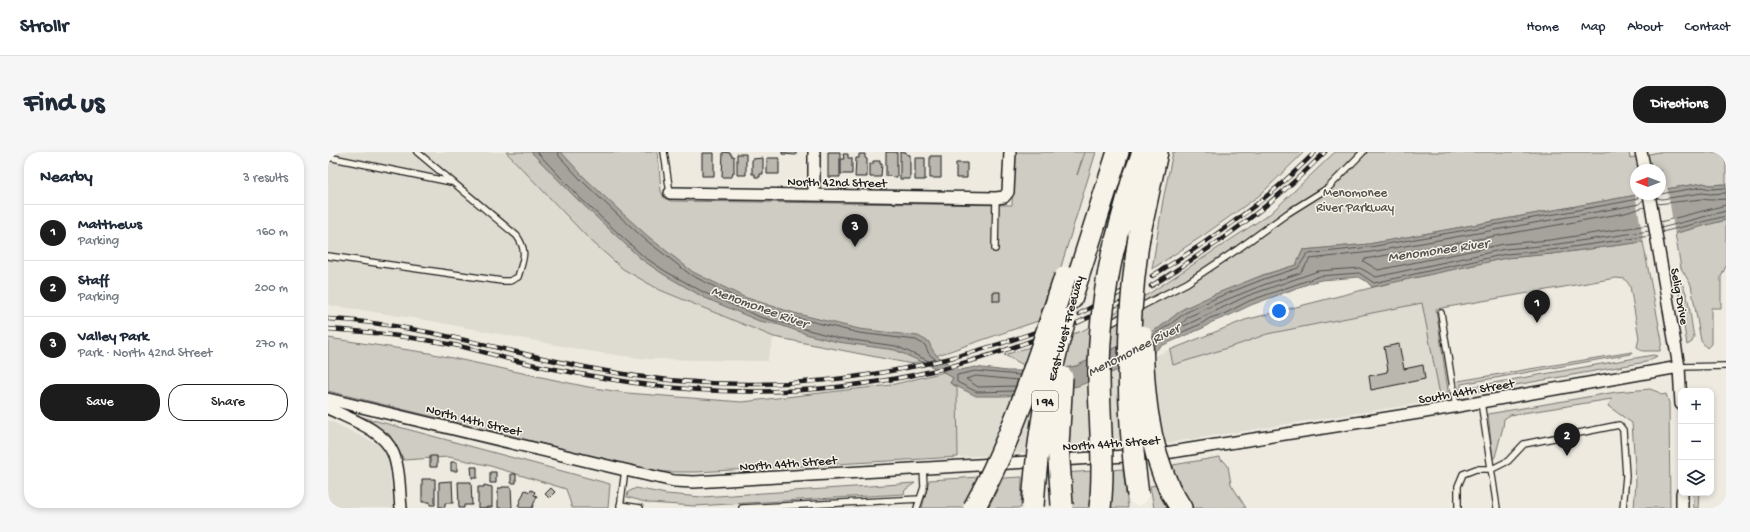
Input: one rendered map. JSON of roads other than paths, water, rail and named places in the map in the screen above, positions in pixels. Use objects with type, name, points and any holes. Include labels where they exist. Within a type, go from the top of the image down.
[{"type":"highway","points":[[974,508],[994,469],[1016,420],[1073,273],[1106,152]]},
{"type":"highway","name":"East-West Freeway","points":[[1033,507],[1041,422],[1056,354],[1071,299],[1073,273],[1118,152]]},
{"type":"highway","points":[[1100,508],[1100,351],[1104,302],[1113,251],[1130,189],[1143,152]]},
{"type":"highway","points":[[1139,501],[1130,426],[1128,367],[1132,294],[1139,237],[1157,152]]},
{"type":"highway","points":[[1139,237],[1143,298],[1143,362],[1147,405],[1156,454],[1170,490],[1180,508]]},
{"type":"highway","points":[[1062,506],[1058,466],[1058,424],[1061,382],[1071,299]]},
{"type":"street","points":[[814,152],[814,194]]},
{"type":"street","points":[[1000,197],[1008,192],[1010,152]]},
{"type":"street","points":[[1641,152],[1643,164]]},
{"type":"street","name":"North 42nd Street","points":[[670,193],[1000,197]]},
{"type":"street","name":"Selig Drive","points":[[1650,200],[1679,367],[1680,388]]},
{"type":"street","name":"South 44th Street","points":[[1258,439],[1456,407],[1679,367]]},
{"type":"street","name":"North 44th Street","points":[[328,399],[625,470],[674,481],[694,482],[1143,455],[1258,439]]},
{"type":"street","points":[[328,408],[372,430],[389,445],[397,466],[401,508]]},
{"type":"street","points":[[1682,496],[1682,508]]},
{"type":"lane","points":[[328,256],[510,281],[518,276],[525,253],[517,236],[417,152]]},
{"type":"lane","points":[[664,152],[670,193]]},
{"type":"lane","points":[[1096,332],[1186,284],[1238,249],[1288,213],[1328,188],[1363,152]]},
{"type":"lane","points":[[328,157],[453,182]]},
{"type":"lane","points":[[995,249],[1000,197]]},
{"type":"lane","points":[[1441,313],[1456,407]]},
{"type":"lane","points":[[1679,367],[1726,366]]},
{"type":"lane","points":[[1481,402],[1497,508]]},
{"type":"lane","points":[[1458,508],[1458,486],[1464,474],[1476,469],[1492,469],[1508,461],[1524,444],[1619,425],[1623,430],[1626,476],[1623,508]]},
{"type":"lane","points":[[917,508],[924,487],[923,468]]},
{"type":"lane","points":[[625,470],[620,507],[640,508]]},
{"type":"lane","points":[[742,508],[920,499]]},
{"type":"water","name":"Menomonee River","points":[[531,152],[561,152],[584,177],[650,238],[693,272],[744,297],[794,313],[859,329],[918,336],[929,342],[937,356],[960,370],[975,367],[1007,371],[1049,371],[1076,366],[1159,328],[1183,309],[1215,294],[1263,275],[1296,265],[1303,250],[1369,244],[1630,196],[1630,200],[1666,200],[1666,189],[1703,183],[1710,185],[1726,184],[1726,220],[1643,242],[1552,254],[1506,258],[1372,287],[1359,277],[1321,280],[1251,305],[1212,322],[1203,328],[1161,346],[1151,357],[1078,386],[1006,396],[976,396],[950,383],[953,378],[944,372],[895,350],[838,342],[809,335],[780,325],[759,321],[703,297],[663,274],[641,259],[576,198]]},
{"type":"railway","points":[[1152,276],[1195,249],[1258,204],[1315,152]]},
{"type":"railway","points":[[1151,286],[1242,224],[1285,190],[1325,152]]},
{"type":"railway","points":[[1116,295],[1121,292]]},
{"type":"railway","points":[[1114,306],[1120,303]]},
{"type":"railway","points":[[1079,314],[1097,304]]},
{"type":"railway","points":[[1077,323],[1096,314]]},
{"type":"railway","points":[[328,319],[396,326],[600,370],[657,379],[713,383],[768,384],[824,380],[878,373],[933,362],[987,348],[1041,330]]},
{"type":"railway","points":[[328,329],[391,335],[439,342],[517,361],[635,383],[686,389],[737,391],[788,391],[840,387],[890,379],[941,369],[990,355],[1038,338]]},
{"type":"place","name":"Valley Park","points":[[855,247]]},
{"type":"place","name":"Matthews","points":[[1537,323]]},
{"type":"place","name":"Staff","points":[[1567,456]]},
{"type":"park label","name":"Menomonee River Parkway","points":[[1355,198]]}]
